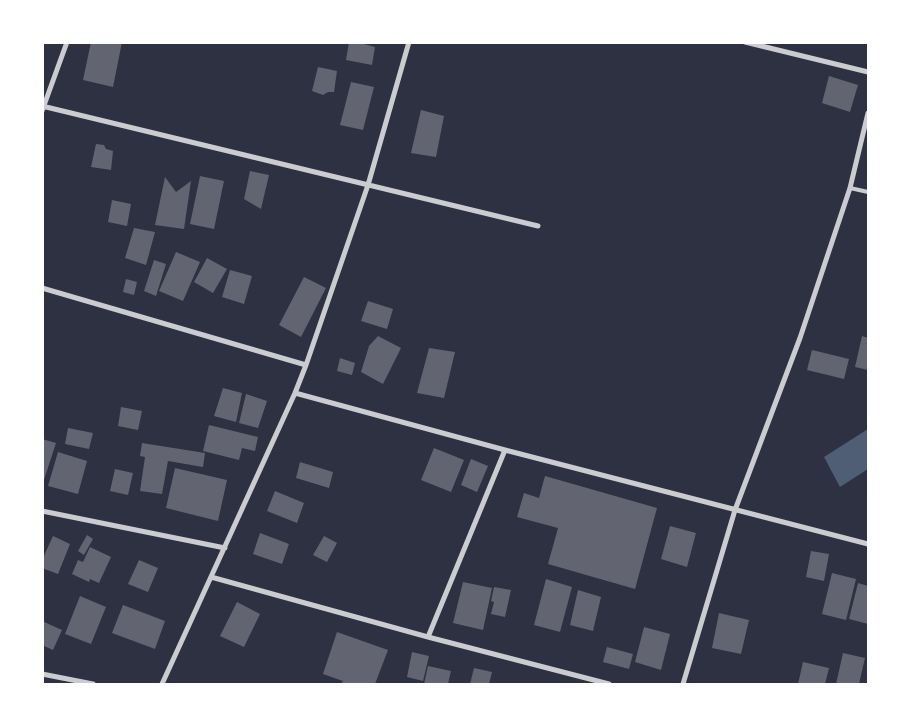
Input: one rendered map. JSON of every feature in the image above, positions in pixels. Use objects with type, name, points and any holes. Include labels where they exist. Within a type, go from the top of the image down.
[{"type":"street","points":[[67,42],[43,108],[538,226]]},
{"type":"street","points":[[162,684],[296,393],[368,185],[409,42]]},
{"type":"street","points":[[746,42],[868,72]]},
{"type":"street","points":[[683,684],[735,510],[800,338],[850,188],[868,113]]},
{"type":"street","points":[[42,288],[306,365]]},
{"type":"street","points":[[296,393],[505,450],[868,544]]},
{"type":"street","points":[[428,637],[505,450]]},
{"type":"street","points":[[42,511],[225,548]]},
{"type":"street","points":[[211,577],[428,637],[609,684]]},
{"type":"street","points":[[42,674],[93,684]]},
{"type":"lane","points":[[850,188],[868,192]]},
{"type":"water","points":[[868,429],[868,469],[840,487],[824,457]]},
{"type":"building","points":[[91,42],[122,42],[113,87],[83,80]]},
{"type":"building","points":[[349,42],[357,42],[375,47],[372,65],[346,60]]},
{"type":"building","points":[[318,67],[337,71],[334,92],[328,92],[323,95],[312,91]]},
{"type":"building","points":[[829,76],[858,85],[850,112],[822,103]]},
{"type":"building","points":[[351,82],[374,87],[363,130],[340,125]]},
{"type":"building","points":[[421,110],[444,116],[436,157],[411,153]]},
{"type":"building","points":[[96,144],[104,145],[106,149],[113,151],[111,170],[91,167]]},
{"type":"building","points":[[250,171],[269,175],[261,209],[244,199]]},
{"type":"building","points":[[200,176],[224,181],[214,229],[190,224]]},
{"type":"building","points":[[165,177],[176,192],[191,181],[184,229],[155,225]]},
{"type":"building","points":[[112,200],[131,204],[127,226],[108,222]]},
{"type":"building","points":[[134,228],[155,232],[146,265],[125,258]]},
{"type":"building","points":[[176,252],[200,262],[183,301],[159,291]]},
{"type":"building","points":[[207,258],[227,269],[213,293],[194,282]]},
{"type":"building","points":[[154,260],[166,264],[156,296],[144,291]]},
{"type":"building","points":[[230,270],[252,276],[244,304],[222,297]]},
{"type":"building","points":[[304,277],[326,288],[301,337],[279,325]]},
{"type":"building","points":[[126,279],[137,282],[134,295],[123,292]]},
{"type":"building","points":[[368,301],[393,309],[387,329],[361,321]]},
{"type":"building","points":[[378,336],[401,348],[383,384],[361,372],[369,346]]},
{"type":"building","points":[[862,336],[868,338],[868,370],[855,367]]},
{"type":"building","points":[[429,348],[455,352],[444,398],[417,393]]},
{"type":"building","points":[[812,350],[849,359],[844,379],[807,370]]},
{"type":"building","points":[[340,358],[355,363],[352,375],[337,371]]},
{"type":"building","points":[[223,388],[242,393],[236,422],[214,416]]},
{"type":"building","points":[[246,394],[267,401],[258,428],[239,423]]},
{"type":"building","points":[[121,407],[142,411],[138,430],[118,426]]},
{"type":"building","points":[[209,425],[258,437],[255,451],[242,448],[239,460],[203,451]]},
{"type":"building","points":[[68,428],[93,433],[89,449],[65,444]]},
{"type":"building","points":[[42,439],[56,443],[43,483],[42,483]]},
{"type":"building","points":[[142,443],[205,453],[203,467],[168,461],[162,494],[140,491],[145,457],[140,456]]},
{"type":"building","points":[[434,448],[464,460],[451,492],[421,480]]},
{"type":"building","points":[[58,452],[87,461],[78,494],[48,486]]},
{"type":"building","points":[[471,459],[488,466],[477,492],[461,485]]},
{"type":"building","points":[[300,462],[333,472],[329,488],[296,478]]},
{"type":"building","points":[[175,468],[227,480],[218,521],[166,508]]},
{"type":"building","points":[[115,469],[133,473],[128,495],[110,491]]},
{"type":"building","points":[[545,476],[657,508],[635,589],[548,564],[558,528],[517,517],[524,493],[539,498]]},
{"type":"building","points":[[275,491],[304,503],[297,523],[267,511]]},
{"type":"building","points":[[670,526],[696,533],[687,567],[661,559]]},
{"type":"building","points":[[260,533],[289,544],[282,564],[253,554]]},
{"type":"building","points":[[87,535],[93,539],[84,555],[78,551]]},
{"type":"building","points":[[53,536],[70,544],[58,574],[42,568],[42,560]]},
{"type":"building","points":[[324,536],[337,543],[327,562],[313,555]]},
{"type":"building","points":[[90,547],[111,557],[99,583],[90,579],[89,582],[72,574],[78,560],[83,562]]},
{"type":"building","points":[[811,551],[829,554],[824,581],[806,577]]},
{"type":"building","points":[[139,560],[158,568],[148,592],[128,584]]},
{"type":"building","points":[[832,573],[856,579],[846,620],[822,614]]},
{"type":"building","points":[[546,579],[572,587],[560,632],[534,625]]},
{"type":"building","points":[[463,582],[492,588],[483,630],[453,623]]},
{"type":"building","points":[[858,583],[868,586],[868,624],[849,619]]},
{"type":"building","points":[[494,587],[511,590],[505,617],[491,614],[494,602],[491,601]]},
{"type":"building","points":[[578,590],[601,597],[593,631],[570,625]]},
{"type":"building","points":[[80,596],[106,607],[91,644],[65,634]]},
{"type":"building","points":[[237,602],[260,614],[244,647],[220,636]]},
{"type":"building","points":[[123,605],[165,621],[155,649],[112,633]]},
{"type":"building","points":[[719,613],[749,620],[741,654],[712,648]]},
{"type":"building","points":[[42,621],[62,630],[53,650],[42,645]]},
{"type":"building","points":[[644,627],[670,634],[661,670],[635,662]]},
{"type":"building","points":[[337,632],[388,650],[375,684],[341,684],[343,681],[323,674]]},
{"type":"building","points":[[607,647],[633,654],[629,669],[603,662]]},
{"type":"building","points":[[412,652],[429,656],[423,681],[407,677]]},
{"type":"building","points":[[843,653],[865,658],[859,684],[836,684]]},
{"type":"building","points":[[803,662],[829,668],[825,684],[798,684]]},
{"type":"building","points":[[428,666],[451,671],[448,684],[424,684]]},
{"type":"building","points":[[474,668],[492,672],[489,684],[470,684]]}]
